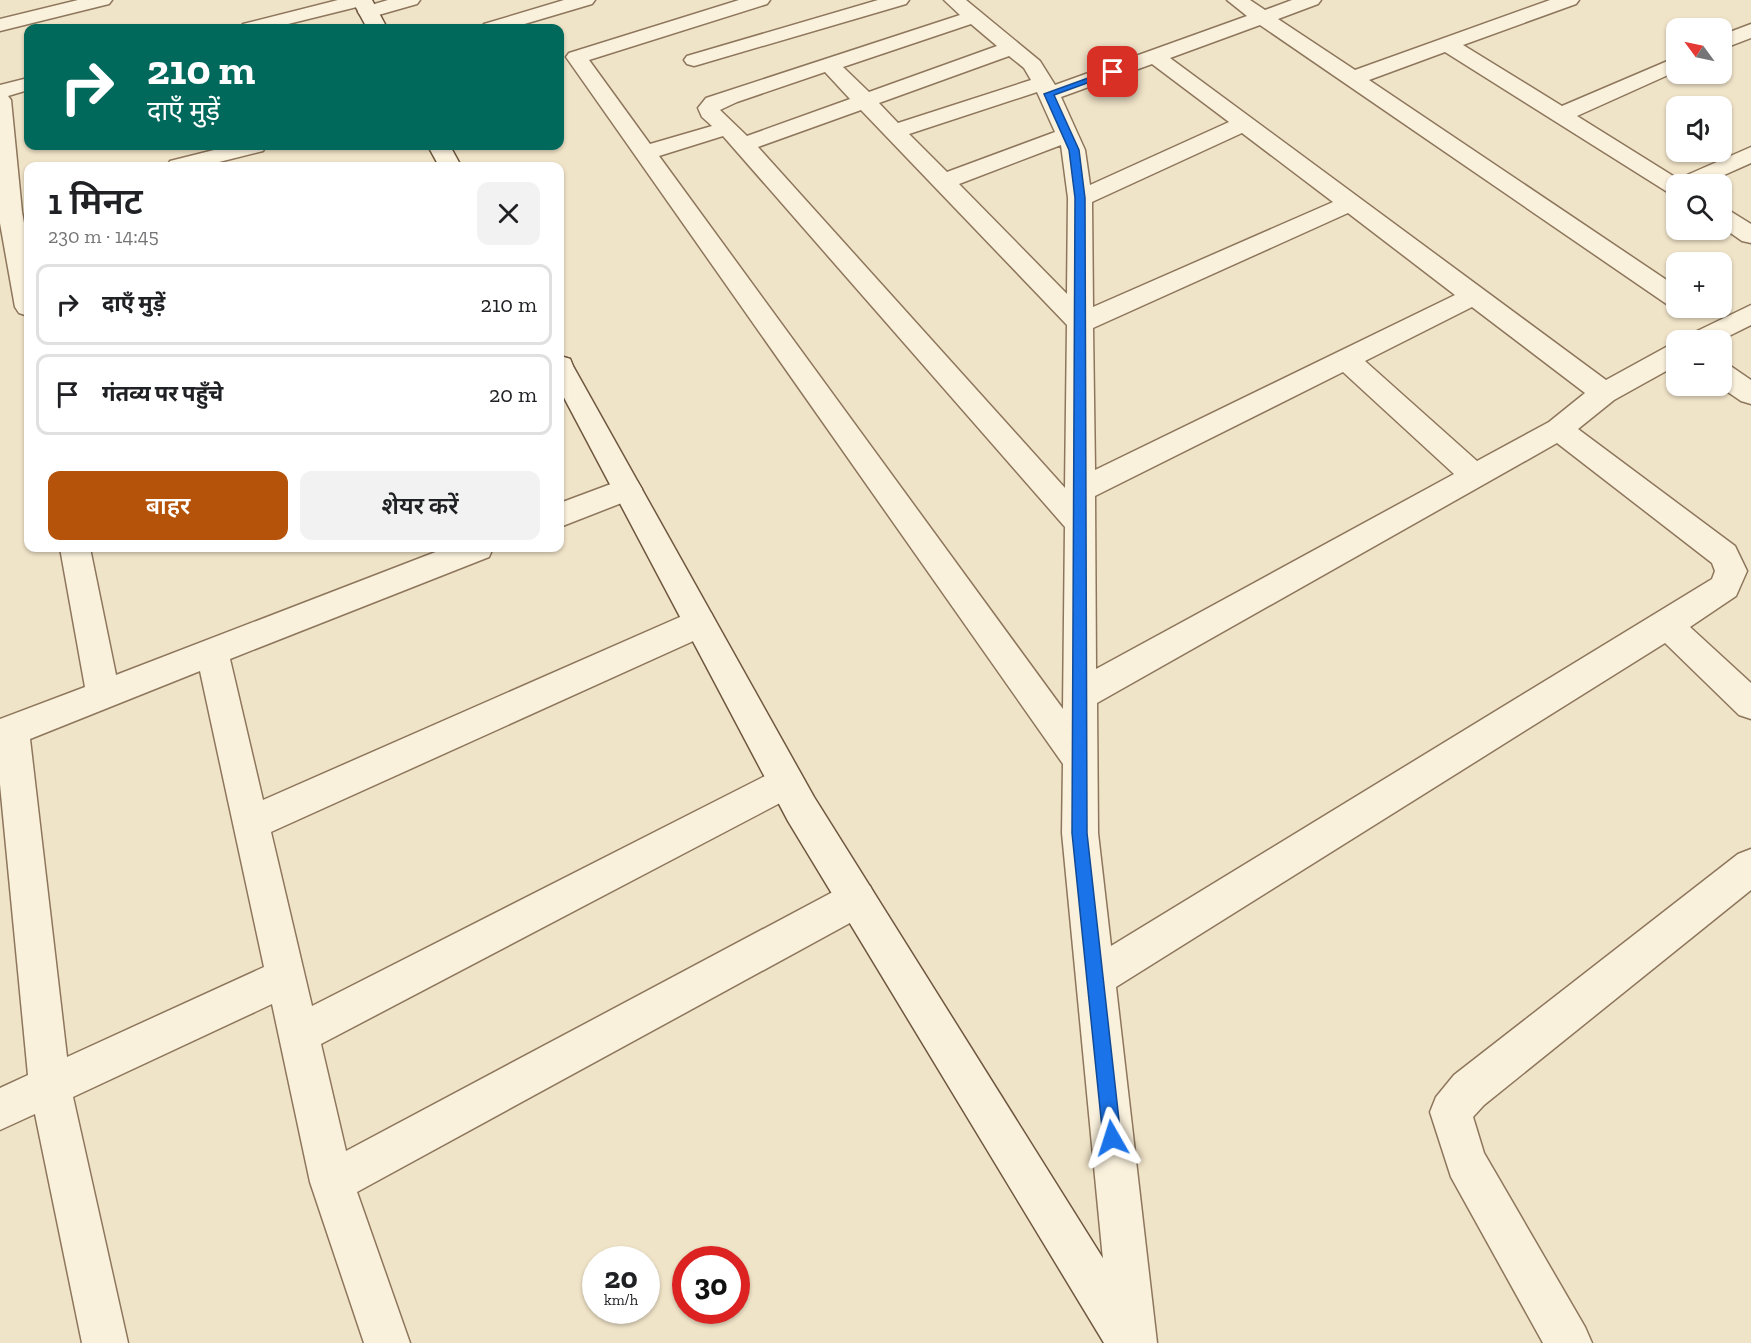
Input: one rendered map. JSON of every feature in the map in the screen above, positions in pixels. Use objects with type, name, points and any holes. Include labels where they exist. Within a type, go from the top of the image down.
[{"type":"street","points":[[0,25],[102,0]]},
{"type":"street","points":[[276,24],[367,10],[410,0]]},
{"type":"street","points":[[504,24],[585,0]]},
{"type":"street","points":[[760,0],[681,15],[576,57],[1080,760]]},
{"type":"street","points":[[694,60],[899,0]]},
{"type":"street","points":[[954,0],[1033,65],[1074,150],[1080,198],[1080,833],[1132,1343]]},
{"type":"street","points":[[1237,0],[1666,291]]},
{"type":"street","points":[[895,131],[1156,57],[1311,0]]},
{"type":"street","points":[[1353,78],[1569,0]]},
{"type":"street","points":[[974,16],[829,63],[714,104],[709,108],[710,112],[735,137],[1080,524]]},
{"type":"street","points":[[1732,39],[1751,30]]},
{"type":"street","points":[[1449,45],[1666,181]]},
{"type":"street","points":[[645,153],[735,137],[864,99],[1011,48]]},
{"type":"street","points":[[1156,57],[1604,393]]},
{"type":"street","points":[[829,63],[1080,323]]},
{"type":"street","points":[[1561,115],[1666,68]]},
{"type":"street","points":[[0,91],[24,85]]},
{"type":"street","points":[[0,100],[5,214],[24,291]]},
{"type":"street","points":[[1080,198],[1245,123]]},
{"type":"street","points":[[943,182],[1067,135]]},
{"type":"street","points":[[193,162],[240,150]]},
{"type":"street","points":[[1708,174],[1751,154]]},
{"type":"street","points":[[1080,323],[1351,203]]},
{"type":"street","points":[[1732,223],[1751,235]]},
{"type":"street","points":[[1080,490],[1474,296]]},
{"type":"street","points":[[1720,330],[1751,314]]},
{"type":"street","points":[[1697,318],[1706,330]]},
{"type":"street","points":[[1345,359],[1475,476]]},
{"type":"street","points":[[1080,695],[1559,429],[1604,393],[1666,359]]},
{"type":"street","points":[[564,373],[787,782],[1132,1343]]},
{"type":"street","points":[[1732,381],[1751,394]]},
{"type":"street","points":[[1095,978],[1725,587],[1731,571],[1724,555],[1559,429]]},
{"type":"street","points":[[564,513],[627,489]]},
{"type":"street","points":[[76,552],[103,694]]},
{"type":"street","points":[[105,1343],[50,1087],[6,733],[468,552]]},
{"type":"street","points":[[251,823],[700,623]]},
{"type":"street","points":[[1667,625],[1751,704]]},
{"type":"street","points":[[212,652],[332,1182],[387,1343]]},
{"type":"street","points":[[298,1034],[787,782]]},
{"type":"street","points":[[1569,1343],[1466,1162],[1451,1112],[1469,1090],[1751,867]]},
{"type":"street","points":[[332,1182],[857,898]]},
{"type":"street","points":[[0,1109],[285,978]]},
{"type":"route","points":[[1112,1138],[1080,833],[1080,198],[1074,150],[1049,94],[1113,72]]}]
